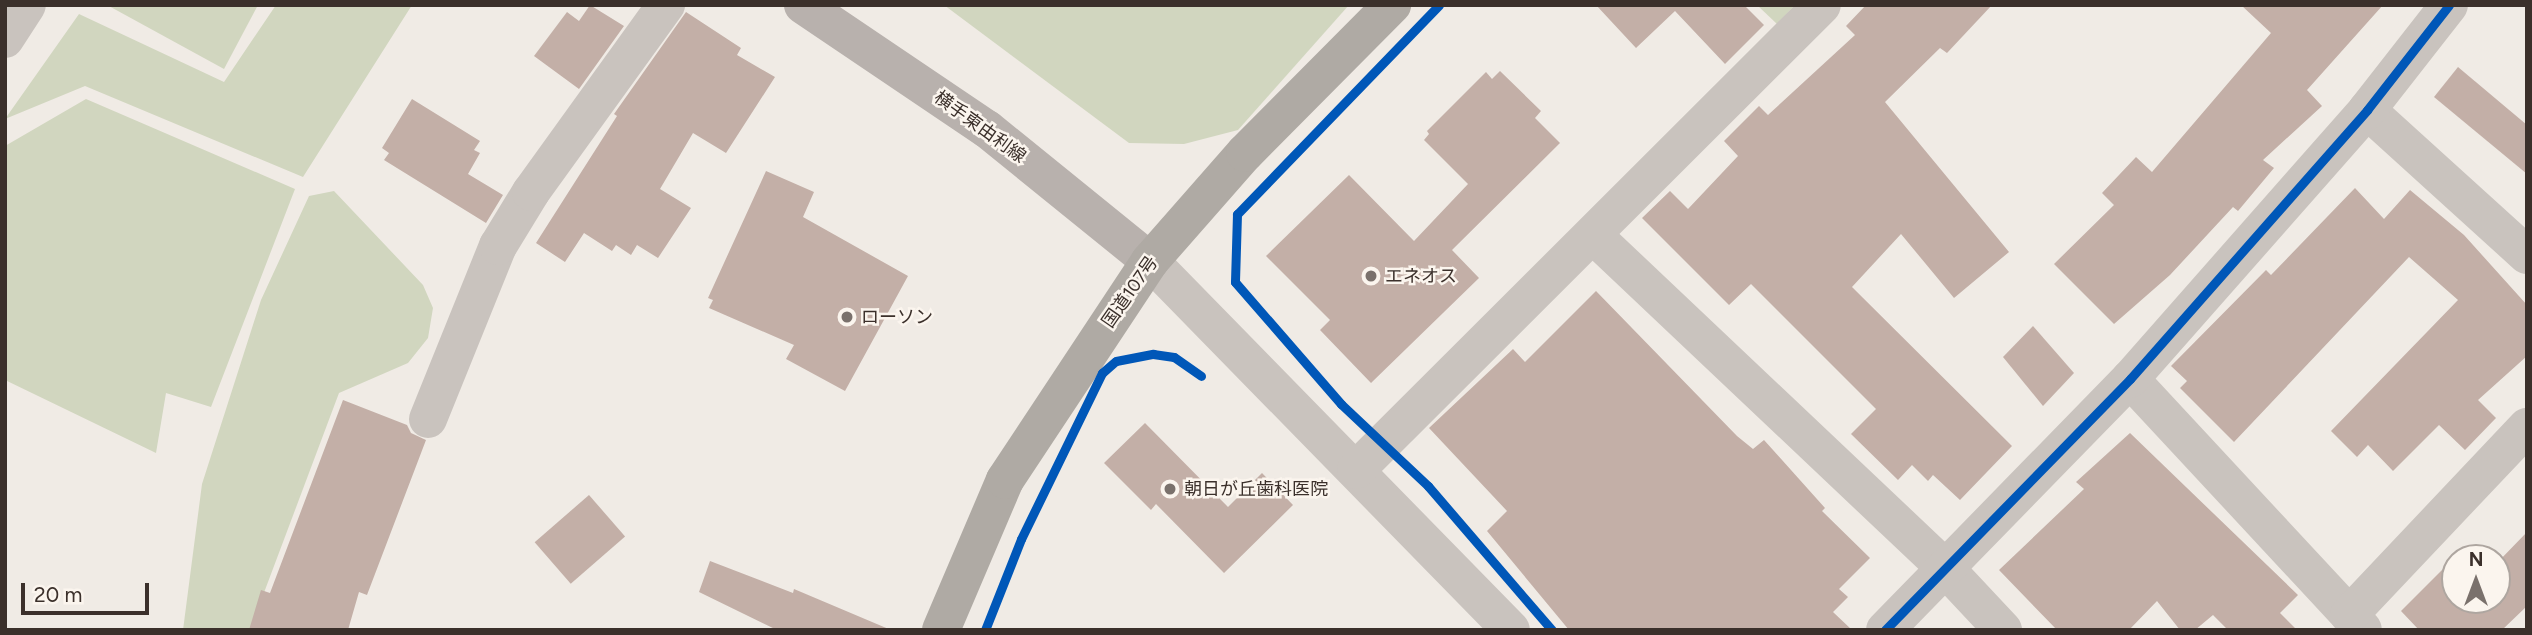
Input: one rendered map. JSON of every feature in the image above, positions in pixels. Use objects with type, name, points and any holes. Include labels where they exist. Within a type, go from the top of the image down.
[{"type":"highway","name":"国道107号","points":[[941,630],[1005,480],[1150,261],[1245,153],[1392,5]]},
{"type":"main road","name":"横手東由利線","points":[[803,5],[987,128],[1150,261]]},
{"type":"street","points":[[5,39],[27,5]]},
{"type":"street","points":[[428,419],[498,246],[531,192],[666,5]]},
{"type":"street","points":[[1356,470],[1822,5]]},
{"type":"street","points":[[1885,630],[2130,379],[2367,110],[2449,5]]},
{"type":"street","points":[[2367,110],[2527,255]]},
{"type":"street","points":[[1594,235],[1945,568],[2003,630]]},
{"type":"street","points":[[1150,261],[1511,630]]},
{"type":"street","points":[[2130,379],[2356,623],[2527,427]]},
{"type":"green space","points":[[107,5],[258,5],[224,69]]},
{"type":"green space","points":[[276,5],[412,5],[303,177],[85,86],[5,119],[79,14],[224,82]]},
{"type":"green space","points":[[944,5],[1349,5],[1238,130],[1184,144],[1129,143]]},
{"type":"green space","points":[[1757,5],[1795,5],[1777,24]]},
{"type":"green space","points":[[86,99],[295,189],[211,407],[166,393],[156,453],[5,380],[5,146]]},
{"type":"green space","points":[[334,191],[423,285],[433,308],[428,338],[408,363],[339,393],[250,630],[183,630],[202,484],[261,300],[309,196]]},
{"type":"building","points":[[590,5],[624,26],[579,89],[534,56],[567,12],[579,21]]},
{"type":"building","points":[[1596,5],[1744,5],[1764,25],[1725,64],[1675,11],[1636,48]]},
{"type":"building","points":[[1866,5],[1992,5],[1947,53],[1940,48],[1885,102],[2009,252],[1954,298],[1901,234],[1852,287],[2012,446],[1960,500],[1933,475],[1928,481],[1912,465],[1898,480],[1851,434],[1876,409],[1751,284],[1729,305],[1642,218],[1670,191],[1688,209],[1738,156],[1724,141],[1759,106],[1768,115],[1855,35],[1846,26]]},
{"type":"building","points":[[2241,5],[2383,5],[2307,90],[2322,106],[2263,160],[2274,168],[2238,211],[2233,207],[2170,275],[2114,324],[2054,264],[2114,205],[2102,193],[2136,157],[2152,172],[2271,33]]},
{"type":"building","points":[[686,12],[741,48],[737,55],[775,77],[726,153],[693,133],[660,189],[691,208],[658,258],[637,245],[631,255],[616,245],[612,251],[584,233],[565,262],[536,243],[617,116],[614,114]]},
{"type":"building","points":[[2458,67],[2527,125],[2527,174],[2434,97]]},
{"type":"building","points":[[1500,71],[1541,111],[1535,118],[1560,143],[1452,250],[1479,278],[1371,383],[1320,330],[1330,320],[1266,256],[1349,175],[1414,241],[1468,184],[1424,140],[1429,134],[1427,131],[1486,72],[1492,79]]},
{"type":"building","points":[[412,99],[480,141],[474,150],[480,153],[468,174],[503,195],[486,223],[384,160],[389,153],[382,148]]},
{"type":"building","points":[[766,171],[814,192],[803,217],[908,276],[845,391],[786,359],[794,345],[709,308],[713,300],[708,298]]},
{"type":"building","points":[[2355,188],[2384,219],[2410,190],[2464,235],[2527,305],[2527,356],[2478,400],[2496,418],[2465,450],[2439,425],[2393,471],[2368,445],[2357,457],[2331,431],[2458,300],[2409,257],[2234,442],[2180,388],[2187,381],[2171,366],[2266,270],[2271,275]]},
{"type":"building","points":[[1596,291],[1737,436],[1753,449],[1764,440],[1825,508],[1822,511],[1870,558],[1839,589],[1848,597],[1833,612],[1852,630],[1569,630],[1487,531],[1507,511],[1429,428],[1513,349],[1525,362]]},
{"type":"building","points":[[2033,326],[2074,373],[2043,406],[2003,357]]},
{"type":"building","points":[[343,400],[407,425],[411,433],[426,440],[367,595],[359,592],[348,630],[249,630],[261,590],[270,593]]},
{"type":"building","name":"朝日が丘歯科医院","points":[[1145,423],[1228,507],[1262,473],[1293,505],[1224,573],[1156,504],[1151,510],[1104,463]]},
{"type":"building","points":[[2130,433],[2298,595],[2280,613],[2297,630],[2228,630],[2213,615],[2195,630],[2180,630],[2157,601],[2129,630],[2057,630],[1999,570],[2084,489],[2076,482]]},
{"type":"building","points":[[589,495],[625,537],[571,584],[535,542]]},
{"type":"building","points":[[2527,532],[2527,606],[2502,630],[2419,630],[2401,611],[2441,571],[2441,614],[2511,614],[2511,549]]},
{"type":"building","points":[[710,561],[793,593],[794,589],[891,630],[777,630],[699,592]]},
{"type":"cycle path","points":[[1439,5],[1237,214],[1235,282],[1341,404],[1428,486],[1552,630]]},
{"type":"cycle path","points":[[1885,630],[2130,379],[2367,110],[2449,5]]},
{"type":"cycle path","points":[[985,630],[1021,539],[1102,373],[1116,361],[1153,354],[1174,357],[1201,376]]},
{"type":"place","name":"エネオス","points":[[1371,276]]},
{"type":"place","name":"ローソン","points":[[847,317]]},
{"type":"place","name":"朝日が丘歯科医院","points":[[1170,489]]}]
